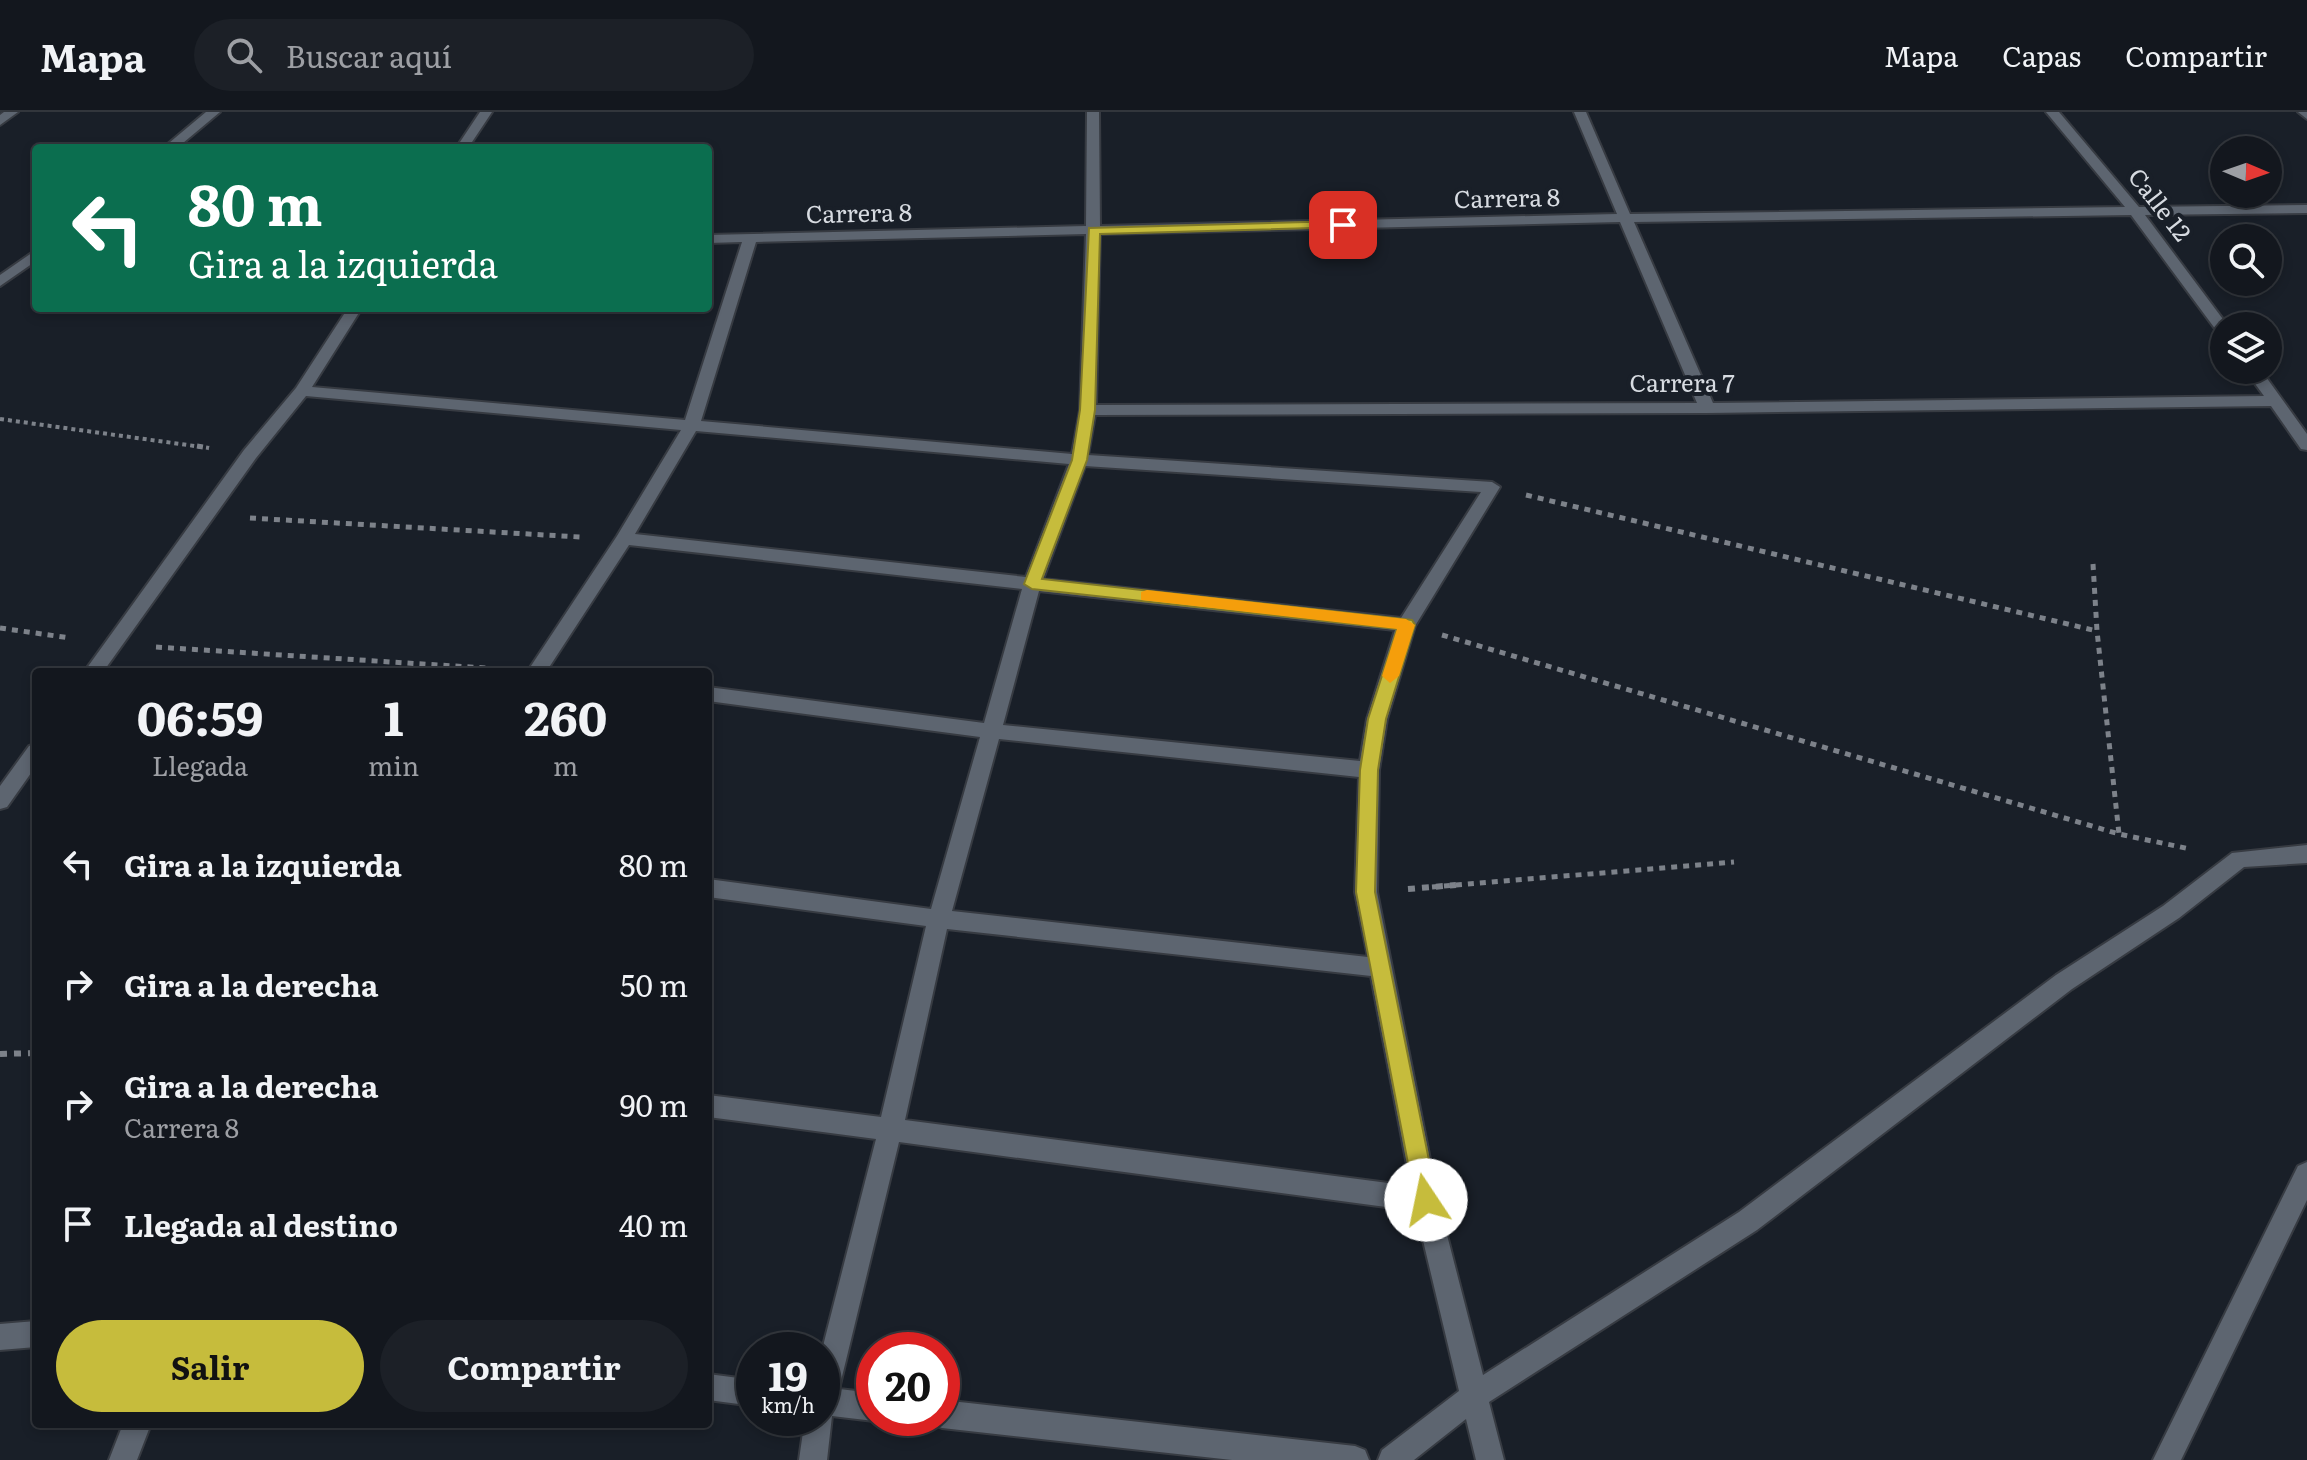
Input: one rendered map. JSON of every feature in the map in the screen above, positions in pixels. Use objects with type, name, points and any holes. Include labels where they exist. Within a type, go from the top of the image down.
[{"type":"street","points":[[0,121],[12,112]]},
{"type":"street","points":[[174,144],[214,112]]},
{"type":"street","points":[[465,144],[486,112]]},
{"type":"street","points":[[840,1332],[939,919],[1032,584],[1079,460],[1088,410],[1093,112]]},
{"type":"street","points":[[1580,112],[1707,408]]},
{"type":"street","name":"Calle 12","points":[[2052,112],[2134,210],[2210,312]]},
{"type":"street","name":"Carrera 8","points":[[712,239],[1624,218],[2307,209]]},
{"type":"street","points":[[541,668],[624,539],[692,424],[750,239]]},
{"type":"street","points":[[0,282],[32,257]]},
{"type":"street","points":[[0,272],[32,267]]},
{"type":"street","points":[[96,668],[250,454],[302,391],[352,312]]},
{"type":"street","points":[[2263,384],[2307,445]]},
{"type":"street","points":[[302,391],[1079,460],[1492,487],[1406,625],[1377,719],[1369,770],[1366,892],[1426,1200],[1490,1460]]},
{"type":"street","name":"Carrera 7","points":[[1088,410],[1707,408],[2276,401]]},
{"type":"street","points":[[624,539],[1406,625]]},
{"type":"street","points":[[712,695],[992,731],[1369,770]]},
{"type":"street","points":[[0,801],[32,757]]},
{"type":"street","points":[[1392,1460],[1473,1397],[1748,1221],[2064,982],[2171,912],[2239,859],[2307,854]]},
{"type":"street","points":[[712,889],[939,919],[1383,968]]},
{"type":"street","points":[[712,1107],[1426,1200]]},
{"type":"street","points":[[2167,1460],[2307,1174]]},
{"type":"street","points":[[0,1337],[32,1334]]},
{"type":"street","points":[[712,1388],[736,1391]]},
{"type":"street","points":[[960,1416],[1355,1460]]},
{"type":"street","points":[[123,1460],[135,1428]]},
{"type":"street","points":[[813,1460],[816,1436]]},
{"type":"path","points":[[0,419],[250,454]]},
{"type":"path","points":[[1492,487],[2097,631]]},
{"type":"path","points":[[205,516],[624,539]]},
{"type":"path","points":[[2093,564],[2097,631],[2119,834]]},
{"type":"path","points":[[1406,625],[2119,834],[2239,859]]},
{"type":"path","points":[[0,628],[113,644],[477,668]]},
{"type":"path","points":[[1366,892],[1734,862]]},
{"type":"path","points":[[0,1054],[32,1053]]},
{"type":"slow traffic","points":[[1147,596],[1406,625],[1390,676]]},
{"type":"route","points":[[1343,225],[1093,230],[1088,410],[1079,460],[1032,584],[1406,625],[1377,719],[1369,770],[1366,892],[1426,1200]]}]
